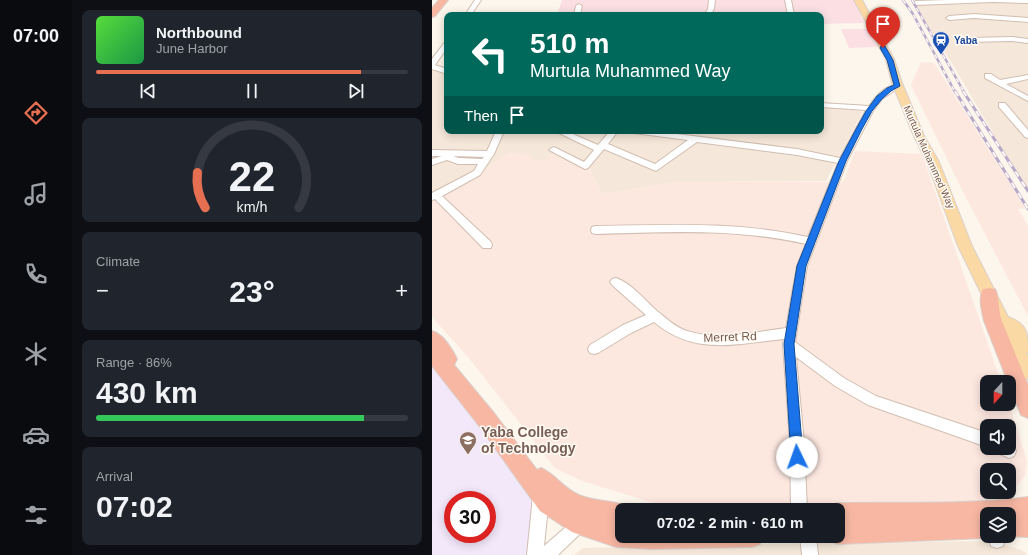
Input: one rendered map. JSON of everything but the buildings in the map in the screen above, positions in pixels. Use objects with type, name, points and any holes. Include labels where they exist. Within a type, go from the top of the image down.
[{"type":"highway","points":[[432,10],[441,0]]},
{"type":"highway","points":[[432,14],[444,0]]},
{"type":"highway","points":[[989,294],[990,311],[993,321],[1028,409]]},
{"type":"highway","points":[[432,338],[548,488],[562,500],[580,507],[615,514]]},
{"type":"highway","points":[[432,352],[482,414],[512,457],[548,503],[580,524],[615,536]]},
{"type":"highway","points":[[845,514],[980,513]]},
{"type":"highway","points":[[845,532],[980,525]]},
{"type":"main road","name":"Murtula Muhammed Way","points":[[862,1],[890,60],[897,83],[919,136],[933,162],[965,246],[1027,369]]},
{"type":"main road","points":[[999,315],[1017,330],[1028,346]]},
{"type":"street","points":[[470,12],[478,0]]},
{"type":"street","points":[[709,12],[712,0]]},
{"type":"street","points":[[788,0],[790,12]]},
{"type":"street","points":[[969,1],[974,16]]},
{"type":"street","points":[[916,3],[1028,1]]},
{"type":"street","points":[[578,12],[579,6]]},
{"type":"street","points":[[949,18],[974,16],[1028,20]]},
{"type":"street","points":[[968,40],[1012,39],[1028,41]]},
{"type":"street","points":[[444,47],[432,65],[444,71]]},
{"type":"street","points":[[988,76],[1028,99]]},
{"type":"street","points":[[999,83],[1028,77]]},
{"type":"street","points":[[798,503],[797,443],[790,339],[802,266],[810,241],[842,161],[870,108],[884,93],[897,86],[897,83]]},
{"type":"street","points":[[824,105],[870,108]]},
{"type":"street","points":[[1002,105],[1028,135]]},
{"type":"street","points":[[487,245],[434,196],[477,173],[490,154],[499,134]]},
{"type":"street","points":[[568,134],[656,168],[696,139]]},
{"type":"street","points":[[553,150],[585,166],[611,134]]},
{"type":"street","points":[[657,134],[790,151],[842,161]]},
{"type":"street","points":[[432,153],[490,154]]},
{"type":"street","points":[[432,162],[447,157],[458,161],[485,162]]},
{"type":"street","points":[[596,230],[734,229],[763,232],[810,241]]},
{"type":"street","name":"Merret Rd","points":[[616,282],[655,316],[686,336],[702,339],[722,340],[790,339]]},
{"type":"street","points":[[594,349],[627,329],[655,316]]},
{"type":"street","points":[[790,339],[828,375],[855,392],[873,401],[980,438]]},
{"type":"street","points":[[535,555],[541,494]]},
{"type":"street","points":[[546,555],[580,524]]},
{"type":"street","points":[[809,543],[810,555]]},
{"type":"shaded area","points":[[562,0],[854,0],[864,23],[824,24],[824,12],[558,12]]},
{"type":"shaded area","points":[[911,0],[1028,0],[1028,193],[953,65]]},
{"type":"shaded area","points":[[841,29],[870,29],[880,47],[849,48]]},
{"type":"shaded area","points":[[921,62],[934,63],[1025,208],[1018,209],[1028,226],[1028,316],[963,192],[911,85]]},
{"type":"shaded area","points":[[432,66],[444,68],[444,134],[824,134],[824,107],[863,111],[826,181],[676,182],[602,194],[588,165],[533,160],[469,180],[432,200]]},
{"type":"shaded area","points":[[556,150],[588,165],[602,194],[676,182],[843,182],[855,151],[922,154],[999,375],[980,375],[980,411],[1011,411],[1014,419],[980,419],[980,455],[1016,455],[1016,426],[1027,461],[1025,476],[1016,487],[1016,463],[980,463],[980,499],[993,499],[986,502],[845,505],[845,503],[654,503],[582,481],[555,468],[468,357],[432,317],[432,200],[469,180],[509,153],[531,155],[533,160],[545,160]]},
{"type":"shaded area","name":"Yaba College of Technology","points":[[432,366],[458,397],[532,498],[535,518],[526,555],[432,555]]},
{"type":"shaded area","points":[[980,541],[980,543],[998,543],[1022,550],[1028,555],[574,555],[583,548]]},
{"type":"railway","points":[[903,0],[913,14],[955,92]]},
{"type":"railway","points":[[912,0],[964,92]]},
{"type":"railway","points":[[955,91],[1028,209]]},
{"type":"railway","points":[[963,91],[1028,191]]},
{"type":"place","name":"Yaba","points":[[941,55]]},
{"type":"place","name":"Yaba College of Technology","points":[[468,455]]},
{"type":"route","points":[[797,457],[789,344],[793,311],[802,266],[810,241],[842,161],[869,111],[884,93],[897,86],[890,60],[883,48]]}]
